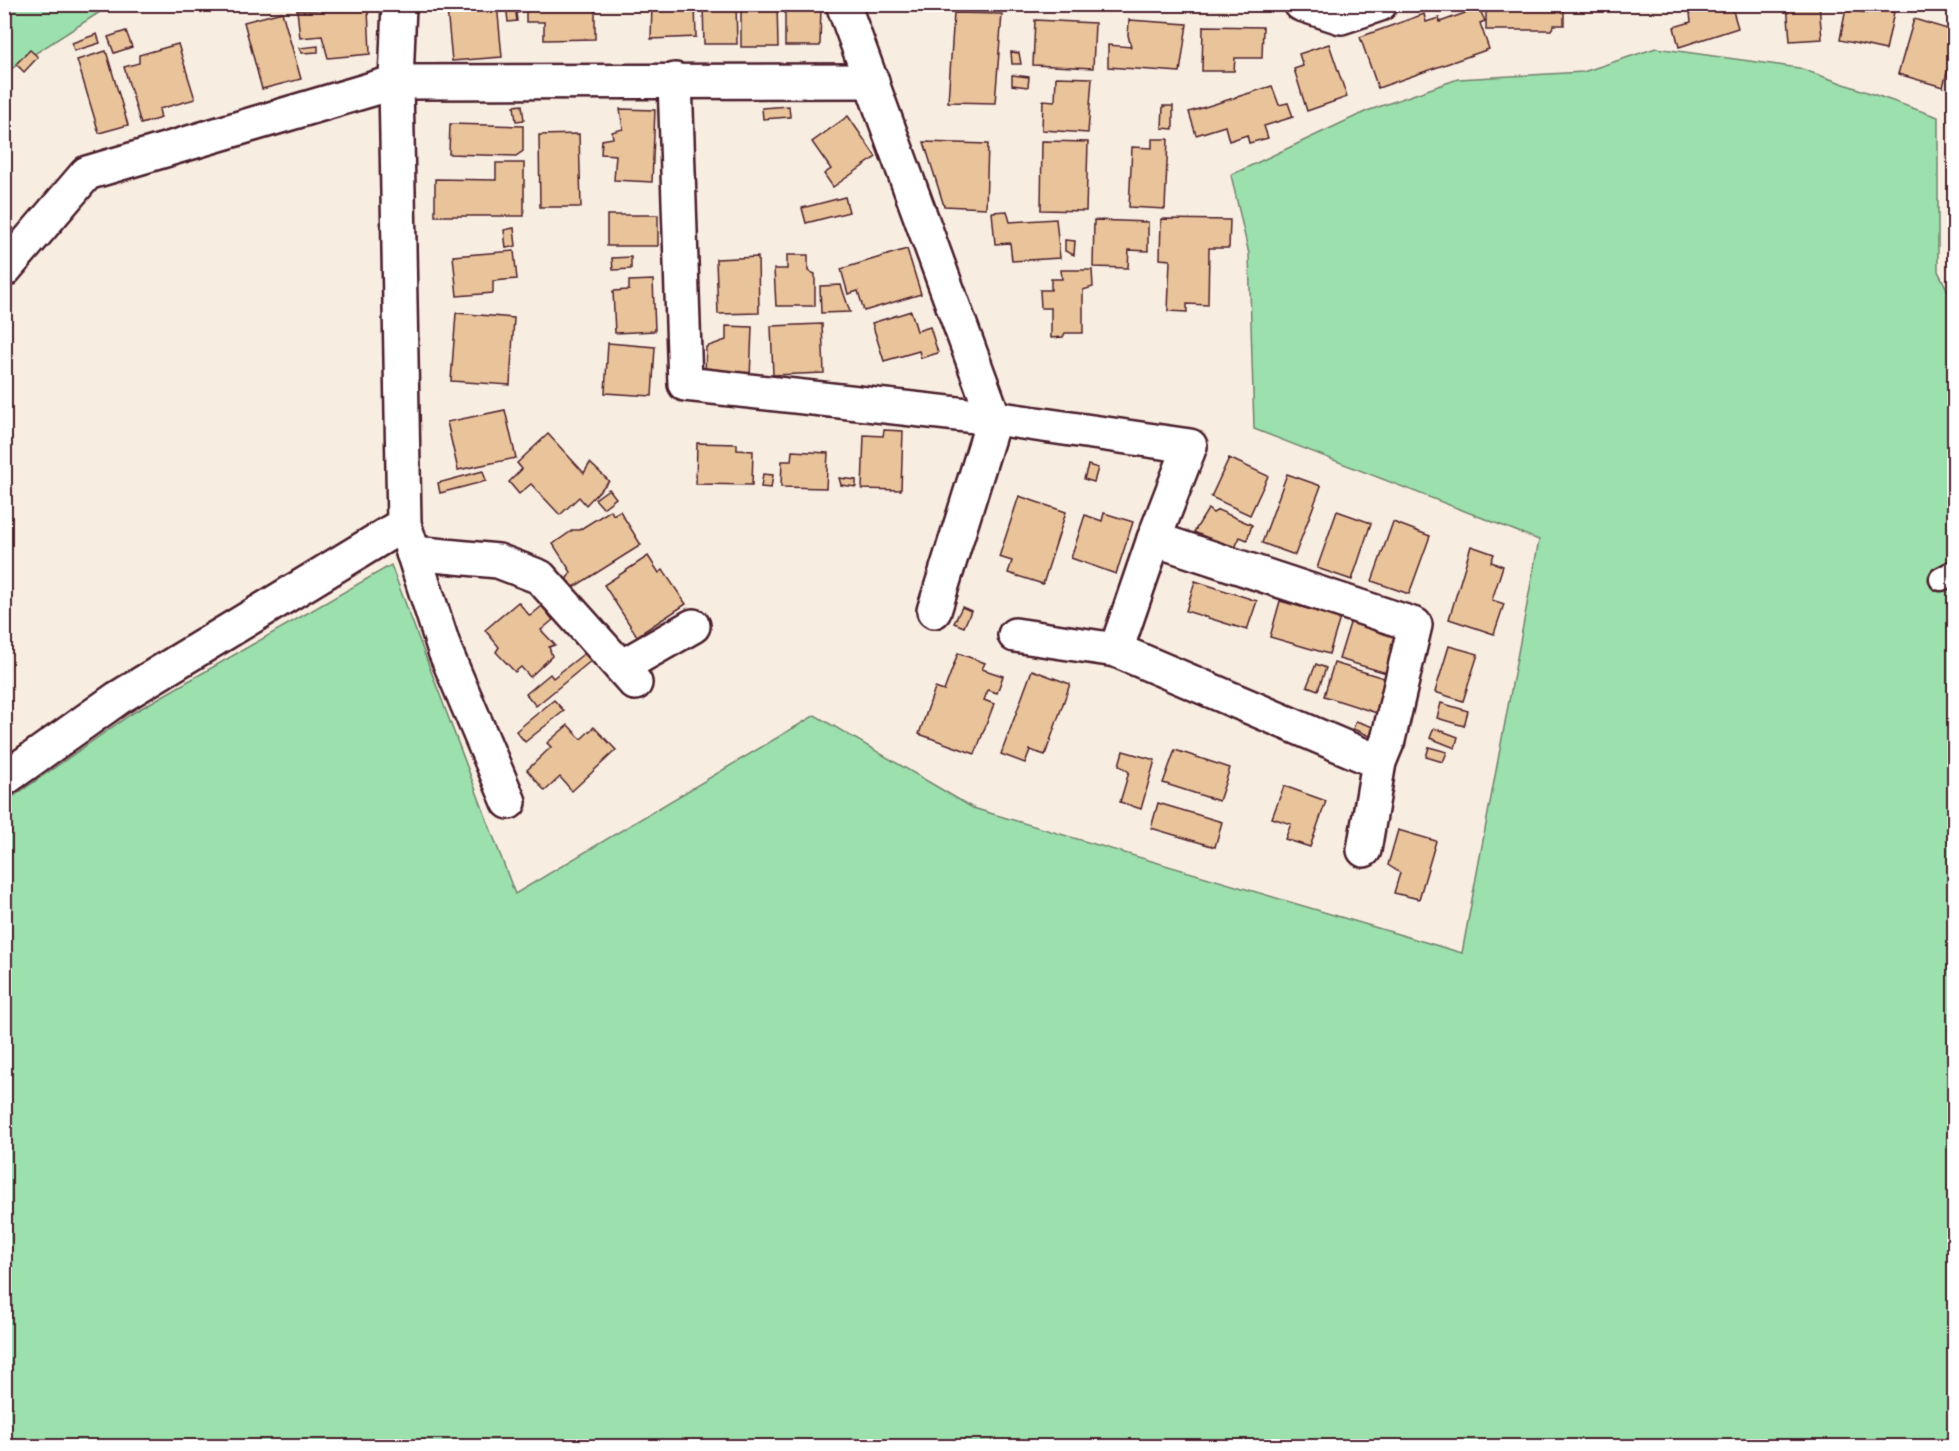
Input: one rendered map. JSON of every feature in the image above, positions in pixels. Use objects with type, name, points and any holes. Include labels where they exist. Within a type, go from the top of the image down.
[{"type":"street","points":[[399,4],[396,82],[409,538],[445,651],[509,802]]},
{"type":"street","points":[[843,4],[994,418],[934,611]]},
{"type":"street","points":[[1304,5],[1341,18],[1380,4]]},
{"type":"street","points":[[675,80],[685,384],[994,418],[1190,446],[1154,538],[1116,650]]},
{"type":"street","points":[[4,270],[87,173],[396,82],[872,81]]},
{"type":"street","points":[[4,779],[118,698],[409,538],[498,561],[540,577],[628,675],[693,626]]},
{"type":"street","points":[[1154,538],[1415,625],[1388,740],[1380,762],[1364,850]]},
{"type":"street","points":[[1015,635],[1116,650],[1380,762]]},
{"type":"green space","points":[[5,5],[111,5],[5,73]]},
{"type":"green space","points":[[1656,48],[1799,68],[1938,117],[1938,271],[1954,303],[1954,1446],[5,1446],[4,803],[131,714],[391,565],[515,894],[815,715],[973,808],[1462,953],[1539,540],[1254,429],[1249,254],[1231,175],[1367,111],[1458,79],[1583,72]]},
{"type":"building","points":[[497,4],[502,57],[452,61],[447,9]]},
{"type":"building","points":[[506,4],[520,4],[522,12],[516,13],[517,21],[508,22]]},
{"type":"building","points":[[526,4],[595,4],[595,39],[544,40],[544,22],[526,22]]},
{"type":"building","points":[[652,4],[695,4],[696,37],[651,39]]},
{"type":"building","points":[[703,4],[736,4],[737,44],[704,44]]},
{"type":"building","points":[[741,4],[777,4],[778,47],[741,47]]},
{"type":"building","points":[[785,4],[821,4],[820,46],[785,46]]},
{"type":"building","points":[[1486,4],[1564,4],[1564,25],[1554,25],[1551,30],[1486,30]]},
{"type":"building","points":[[1717,4],[1731,4],[1738,28],[1679,47],[1674,27],[1691,22],[1690,13]]},
{"type":"building","points":[[1787,4],[1819,4],[1822,39],[1790,41]]},
{"type":"building","points":[[1869,7],[1894,12],[1886,50],[1840,40],[1846,8],[1867,13]]},
{"type":"building","points":[[1479,8],[1485,21],[1480,23],[1489,49],[1378,88],[1360,37],[1424,14],[1426,22],[1439,18],[1440,22]]},
{"type":"building","points":[[368,9],[370,54],[328,58],[322,36],[300,38],[297,10]]},
{"type":"building","points":[[282,12],[301,79],[262,89],[244,22]]},
{"type":"building","points":[[954,13],[1002,14],[995,103],[948,102]]},
{"type":"building","points":[[1914,19],[1954,31],[1954,63],[1950,62],[1943,87],[1898,74]]},
{"type":"building","points":[[1035,20],[1095,23],[1093,68],[1033,65]]},
{"type":"building","points":[[1129,20],[1187,24],[1180,72],[1108,67],[1108,45],[1131,47],[1128,35]]},
{"type":"building","points":[[1203,26],[1263,27],[1262,58],[1235,58],[1234,71],[1202,71]]},
{"type":"building","points":[[126,31],[132,47],[114,53],[108,37]]},
{"type":"building","points":[[97,34],[100,43],[74,51],[72,43]]},
{"type":"building","points":[[178,44],[195,99],[159,109],[161,118],[141,124],[124,67],[139,63],[139,55]]},
{"type":"building","points":[[1329,44],[1347,97],[1307,111],[1294,69],[1303,66],[1299,54]]},
{"type":"building","points":[[318,46],[318,52],[302,53],[299,48]]},
{"type":"building","points":[[30,50],[38,57],[24,72],[16,64]]},
{"type":"building","points":[[106,51],[128,125],[99,133],[77,60]]},
{"type":"building","points":[[1011,52],[1019,53],[1021,64],[1012,64]]},
{"type":"building","points":[[1012,75],[1029,77],[1028,87],[1012,85]]},
{"type":"building","points":[[1056,77],[1092,78],[1088,133],[1042,130],[1043,100],[1055,101]]},
{"type":"building","points":[[1272,86],[1279,105],[1288,103],[1293,117],[1264,126],[1268,138],[1249,143],[1247,135],[1229,141],[1225,126],[1196,135],[1189,112]]},
{"type":"building","points":[[522,105],[524,120],[516,121],[514,106]]},
{"type":"building","points":[[789,106],[790,117],[763,119],[762,108]]},
{"type":"building","points":[[1163,106],[1173,106],[1173,129],[1162,128]]},
{"type":"building","points":[[620,109],[655,110],[652,182],[614,180],[616,155],[601,154],[602,140],[613,138],[612,132],[623,129]]},
{"type":"building","points":[[848,116],[876,157],[833,187],[824,174],[831,169],[812,142]]},
{"type":"building","points":[[450,124],[523,126],[523,151],[516,156],[449,154]]},
{"type":"building","points":[[579,134],[581,207],[540,207],[539,135]]},
{"type":"building","points":[[1152,139],[1168,139],[1165,209],[1129,207],[1132,147],[1152,148]]},
{"type":"building","points":[[1042,141],[1088,142],[1086,211],[1041,210]]},
{"type":"building","points":[[924,142],[988,144],[986,208],[944,206]]},
{"type":"building","points":[[496,163],[524,163],[524,216],[435,216],[435,179],[496,180]]},
{"type":"building","points":[[845,197],[849,212],[806,223],[802,208]]},
{"type":"building","points":[[1007,211],[1010,222],[1056,219],[1060,258],[1012,261],[1010,243],[995,244],[992,212]]},
{"type":"building","points":[[607,215],[658,215],[658,246],[607,246]]},
{"type":"building","points":[[1161,219],[1230,220],[1229,248],[1209,248],[1208,305],[1187,304],[1187,312],[1168,311],[1170,260],[1160,259]]},
{"type":"building","points":[[1094,220],[1148,222],[1148,251],[1129,250],[1128,268],[1093,267]]},
{"type":"building","points":[[514,228],[516,246],[506,248],[504,230]]},
{"type":"building","points":[[1065,240],[1075,241],[1074,255],[1065,251]]},
{"type":"building","points":[[907,249],[921,294],[864,311],[858,291],[848,294],[841,269]]},
{"type":"building","points":[[514,251],[517,279],[493,281],[493,293],[457,296],[453,256]]},
{"type":"building","points":[[787,255],[808,255],[808,271],[815,274],[815,306],[776,306],[774,269],[787,269]]},
{"type":"building","points":[[631,257],[631,269],[613,270],[612,258]]},
{"type":"building","points":[[758,257],[759,313],[718,314],[716,259]]},
{"type":"building","points":[[1061,270],[1092,270],[1093,287],[1083,290],[1083,333],[1065,333],[1063,337],[1051,338],[1051,308],[1041,308],[1040,290],[1051,290],[1051,279],[1062,279]]},
{"type":"building","points":[[653,280],[655,331],[615,333],[613,291],[629,290],[629,281]]},
{"type":"building","points":[[841,285],[850,312],[821,313],[820,286]]},
{"type":"building","points":[[911,311],[917,331],[930,327],[938,353],[921,358],[919,351],[884,361],[872,323]]},
{"type":"building","points":[[456,313],[514,318],[510,385],[451,381]]},
{"type":"building","points":[[822,324],[824,373],[773,375],[771,326]]},
{"type":"building","points":[[726,326],[752,327],[750,379],[705,377],[706,347],[726,340]]},
{"type":"building","points":[[608,343],[655,347],[652,396],[605,393]]},
{"type":"building","points":[[505,410],[516,458],[458,470],[447,422]]},
{"type":"building","points":[[884,430],[903,431],[901,490],[862,489],[864,435],[883,436]]},
{"type":"building","points":[[548,434],[584,473],[590,463],[609,481],[586,505],[579,497],[560,515],[531,484],[519,494],[509,482],[522,469],[517,463]]},
{"type":"building","points":[[697,443],[737,444],[737,450],[753,451],[752,485],[696,484]]},
{"type":"building","points":[[792,451],[828,453],[826,488],[781,487],[782,461],[791,461]]},
{"type":"building","points":[[1229,458],[1268,476],[1250,515],[1211,497]]},
{"type":"building","points":[[1088,465],[1098,468],[1094,482],[1084,479]]},
{"type":"building","points":[[483,471],[486,481],[440,493],[438,483]]},
{"type":"building","points":[[763,474],[773,475],[771,488],[761,487]]},
{"type":"building","points":[[1287,474],[1321,486],[1295,555],[1262,543]]},
{"type":"building","points":[[839,478],[856,480],[856,487],[841,485]]},
{"type":"building","points":[[609,489],[616,498],[603,508],[595,499]]},
{"type":"building","points":[[1019,496],[1066,512],[1043,584],[1008,573],[1012,561],[999,557]]},
{"type":"building","points":[[1208,509],[1213,513],[1218,510],[1252,525],[1247,540],[1240,537],[1234,550],[1194,532]]},
{"type":"building","points":[[611,510],[613,515],[620,511],[641,545],[571,589],[566,580],[571,572],[553,544],[573,530],[579,530]]},
{"type":"building","points":[[1337,511],[1371,523],[1352,580],[1317,568]]},
{"type":"building","points":[[1104,513],[1133,522],[1116,574],[1071,558],[1085,515],[1102,521]]},
{"type":"building","points":[[1393,522],[1430,536],[1409,594],[1372,581]]},
{"type":"building","points":[[1471,546],[1494,554],[1491,562],[1503,566],[1492,600],[1504,604],[1494,634],[1449,619]]},
{"type":"building","points":[[648,556],[659,573],[663,570],[686,604],[637,636],[604,585]]},
{"type":"building","points":[[1195,581],[1257,601],[1247,630],[1186,611]]},
{"type":"building","points":[[1280,601],[1340,618],[1329,654],[1270,637]]},
{"type":"building","points":[[518,602],[530,616],[542,606],[553,620],[541,630],[555,645],[549,647],[552,656],[530,677],[521,667],[515,672],[496,652],[499,647],[485,630]]},
{"type":"building","points":[[962,607],[971,611],[964,627],[954,623]]},
{"type":"building","points":[[1351,620],[1401,635],[1390,674],[1339,659]]},
{"type":"building","points":[[1449,646],[1478,654],[1463,701],[1435,692]]},
{"type":"building","points":[[586,652],[592,660],[536,706],[526,694],[550,674],[553,678]]},
{"type":"building","points":[[958,653],[985,663],[982,669],[1003,676],[997,693],[988,690],[984,700],[994,704],[975,754],[919,734],[935,688],[944,691]]},
{"type":"building","points":[[1334,663],[1394,681],[1383,715],[1324,696]]},
{"type":"building","points":[[1316,664],[1326,668],[1318,690],[1307,686]]},
{"type":"building","points":[[1032,670],[1070,684],[1045,755],[1030,750],[1025,763],[1001,754]]},
{"type":"building","points":[[554,700],[564,711],[525,742],[516,731]]},
{"type":"building","points":[[1441,703],[1468,711],[1464,726],[1437,718]]},
{"type":"building","points":[[1356,721],[1373,727],[1370,736],[1353,729]]},
{"type":"building","points":[[568,725],[581,739],[594,727],[616,750],[572,791],[560,777],[545,791],[527,770],[551,747],[547,743]]},
{"type":"building","points":[[1434,728],[1458,737],[1455,748],[1430,738]]},
{"type":"building","points":[[1429,747],[1447,752],[1443,762],[1426,757]]},
{"type":"building","points":[[1175,750],[1230,768],[1219,801],[1163,783]]},
{"type":"building","points":[[1123,751],[1155,760],[1141,809],[1120,802],[1129,772],[1119,765]]},
{"type":"building","points":[[1284,786],[1326,801],[1310,847],[1285,839],[1291,824],[1272,818]]},
{"type":"building","points":[[1158,803],[1222,822],[1215,847],[1151,828]]},
{"type":"building","points":[[1398,830],[1436,841],[1419,899],[1394,893],[1400,873],[1388,865]]}]
